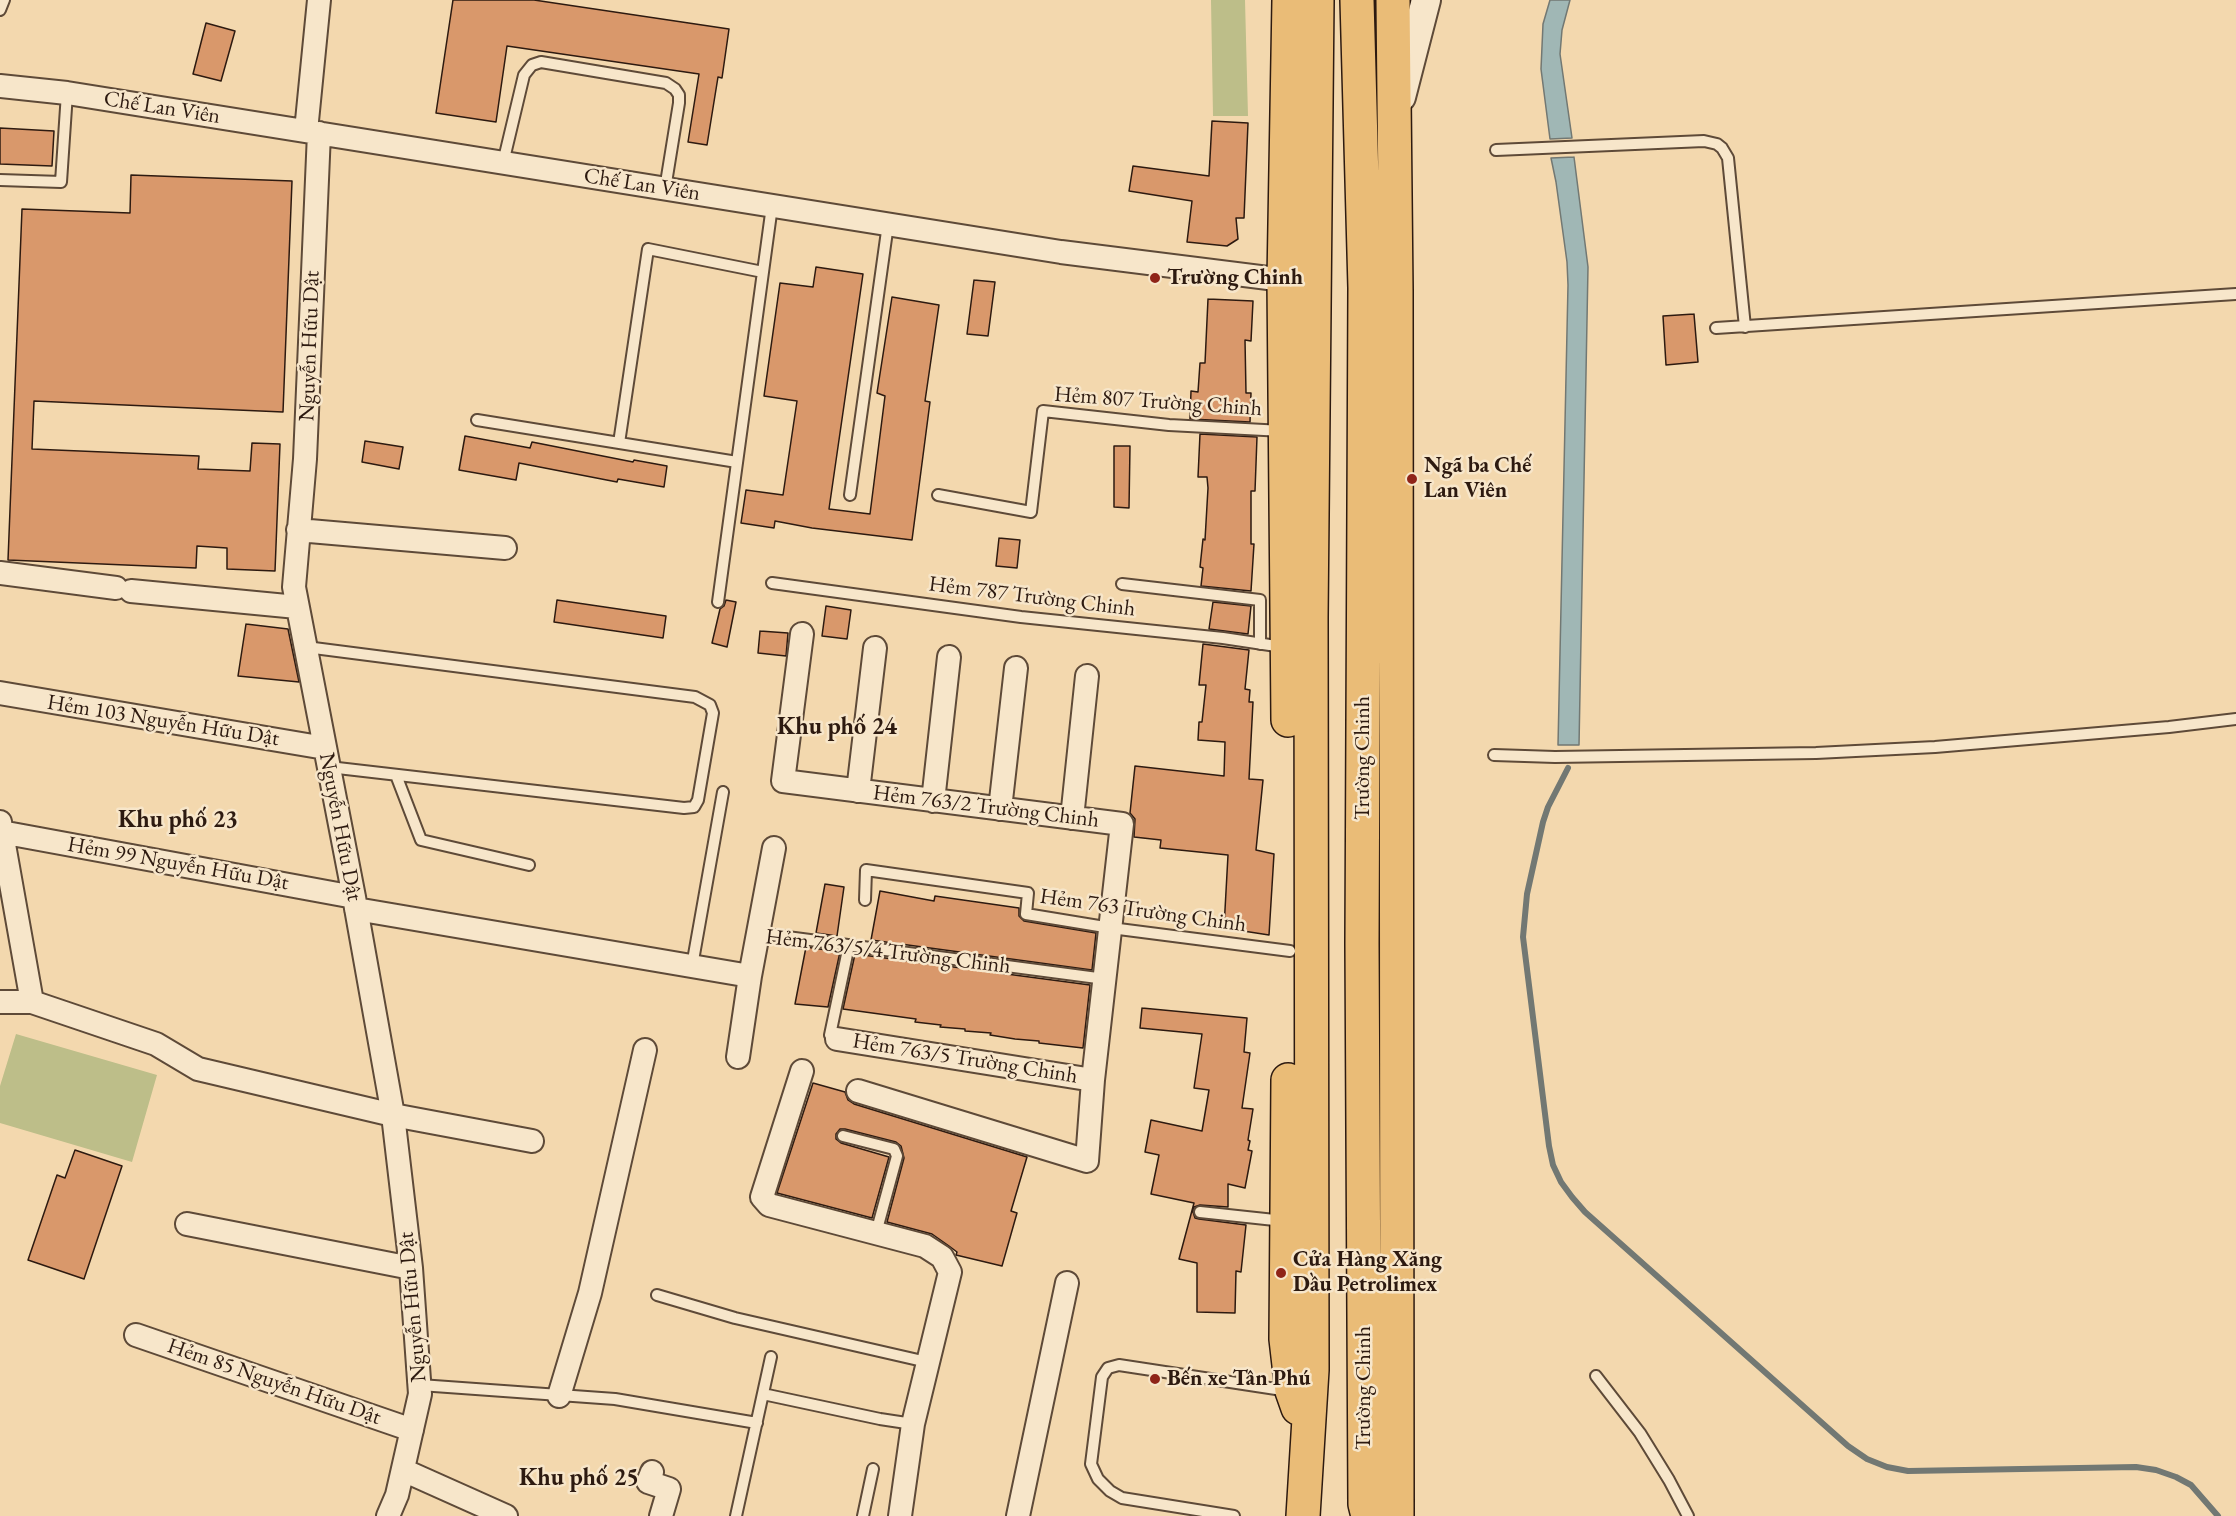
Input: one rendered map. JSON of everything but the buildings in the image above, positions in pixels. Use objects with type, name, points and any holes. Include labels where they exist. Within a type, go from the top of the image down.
[{"type":"main road","points":[[1289,0],[1284,280],[1286,431],[1274,646],[1290,951],[1286,1339],[1301,1392],[1308,1442],[1303,1516]]},
{"type":"main road","points":[[1301,1392],[1312,1370],[1311,617],[1317,0]]},
{"type":"main road","name":"Trường Chinh","points":[[1357,0],[1365,288],[1363,1099],[1365,1504],[1368,1516]]},
{"type":"main road","name":"Trường Chinh","points":[[1393,0],[1397,1516]]},
{"type":"main road","points":[[1363,1099],[1397,1051]]},
{"type":"street","name":"Nguyễn Hữu Dật","points":[[319,0],[313,132],[305,448],[294,587],[393,1115],[411,1268],[420,1394],[397,1495],[388,1516]]},
{"type":"street","points":[[1394,125],[1426,0]]},
{"type":"street","name":"Chế Lan Viên","points":[[0,86],[67,93],[1061,252],[1284,280]]},
{"type":"street","points":[[298,530],[505,548]]},
{"type":"street","points":[[0,573],[124,590],[297,607]]},
{"type":"street","name":"Hẻm 763/2 Trường Chinh","points":[[802,634],[783,781],[1122,824],[1111,928]]},
{"type":"street","points":[[858,791],[874,648]]},
{"type":"street","points":[[933,801],[949,657]]},
{"type":"street","points":[[1000,809],[1016,668]]},
{"type":"street","points":[[1072,818],[1087,676]]},
{"type":"street","name":"Hẻm 103 Nguyễn Hữu Dật","points":[[0,693],[327,757]]},
{"type":"street","points":[[1,827],[32,1002]]},
{"type":"street","name":"Hẻm 99 Nguyễn Hữu Dật","points":[[1,827],[355,903],[750,976]]},
{"type":"street","points":[[757,933],[774,848]]},
{"type":"street","name":"Hẻm 763/5 Trường Chinh","points":[[858,1091],[1087,1161],[1093,1080],[1111,928]]},
{"type":"street","name":"Hẻm 763/5/4 Trường Chinh","points":[[738,1057],[757,933]]},
{"type":"street","points":[[0,1002],[32,1002],[156,1044],[198,1069],[393,1115],[532,1142]]},
{"type":"street","name":"Hẻm 763/5 Trường Chinh","points":[[837,1039],[1093,1080]]},
{"type":"street","points":[[559,1396],[590,1293],[645,1050]]},
{"type":"street","points":[[802,1071],[762,1197],[769,1205],[925,1246],[942,1257],[950,1272],[913,1424],[900,1516]]},
{"type":"street","points":[[187,1224],[411,1268]]},
{"type":"street","points":[[1018,1516],[1067,1282]]},
{"type":"street","name":"Hẻm 85 Nguyễn Hữu Dật","points":[[136,1335],[412,1430]]},
{"type":"street","points":[[403,1470],[506,1516]]},
{"type":"street","points":[[652,1472],[648,1482],[669,1489],[661,1516]]},
{"type":"lane","points":[[0,10],[4,0]]},
{"type":"lane","points":[[504,163],[524,75],[532,65],[541,62],[666,83],[675,89],[679,95],[679,103],[666,189]]},
{"type":"lane","points":[[0,180],[61,182],[67,93]]},
{"type":"lane","points":[[1496,150],[1704,141],[1722,148],[1728,158],[1745,327]]},
{"type":"lane","points":[[718,602],[772,206]]},
{"type":"lane","points":[[850,495],[888,224]]},
{"type":"lane","points":[[618,443],[648,249],[763,272]]},
{"type":"lane","points":[[1716,328],[2236,294]]},
{"type":"lane","name":"Hẻm 807 Trường Chinh","points":[[938,495],[1031,512],[1042,411],[1169,425],[1286,431]]},
{"type":"lane","points":[[477,420],[737,462]]},
{"type":"lane","name":"Hẻm 787 Trường Chinh","points":[[772,582],[1021,617],[1274,646]]},
{"type":"lane","points":[[1122,584],[1260,600],[1274,646]]},
{"type":"lane","points":[[306,647],[695,697],[710,705],[713,713],[698,800],[694,807],[672,807],[396,775],[327,757]]},
{"type":"lane","points":[[1494,755],[1555,757],[1851,751],[1982,743],[2236,719]]},
{"type":"lane","points":[[396,775],[421,840],[529,865]]},
{"type":"lane","points":[[692,966],[723,792]]},
{"type":"lane","name":"Hẻm 763 Trường Chinh","points":[[865,900],[866,870],[1028,893],[1026,914],[1111,928],[1290,951]]},
{"type":"lane","name":"Hẻm 763/5/4 Trường Chinh","points":[[757,933],[1105,980]]},
{"type":"lane","points":[[837,1039],[830,1035],[849,945]]},
{"type":"lane","points":[[843,1136],[894,1149],[897,1156],[876,1233]]},
{"type":"lane","points":[[1200,1212],[1287,1221]]},
{"type":"lane","points":[[657,1295],[735,1318],[927,1362]]},
{"type":"lane","points":[[736,1516],[771,1357]]},
{"type":"lane","points":[[1234,1516],[1122,1498],[1110,1491],[1098,1479],[1091,1464],[1102,1377],[1108,1368],[1119,1365],[1301,1392]]},
{"type":"lane","points":[[1596,1376],[1640,1433],[1688,1516]]},
{"type":"lane","points":[[420,1385],[615,1399],[757,1423]]},
{"type":"lane","points":[[763,1394],[913,1424]]},
{"type":"lane","points":[[864,1516],[873,1469]]},
{"type":"green space","points":[[1211,0],[1245,0],[1248,116],[1213,116]]},
{"type":"green space","points":[[16,1034],[157,1075],[132,1162],[0,1123],[0,1086]]},
{"type":"water","points":[[1550,0],[1570,0],[1562,30],[1560,54],[1572,138],[1550,139],[1541,69],[1543,24]]},
{"type":"water","points":[[1574,157],[1588,267],[1579,745],[1558,745],[1568,285],[1567,262],[1551,158]]},
{"type":"waterway","points":[[1568,768],[1543,822],[1527,894],[1523,937],[1553,1165],[1561,1182],[1585,1212],[1848,1446],[1867,1459],[1887,1467],[1908,1471],[2136,1467],[2156,1470],[2191,1485],[2218,1516]]},
{"type":"place","name":"Trường Chinh","points":[[1155,278]]},
{"type":"place","name":"Ngã ba Chế Lan Viên","points":[[1412,479]]},
{"type":"place","name":"Cửa Hàng Xăng Dầu Petrolimex","points":[[1281,1273]]},
{"type":"place","name":"Bến xe Tân Phú","points":[[1155,1379]]},
{"type":"district","name":"Khu phố 24","points":[[837,727]]},
{"type":"district","name":"Khu phố 23","points":[[178,820]]},
{"type":"district","name":"Khu phố 25","points":[[579,1478]]}]
